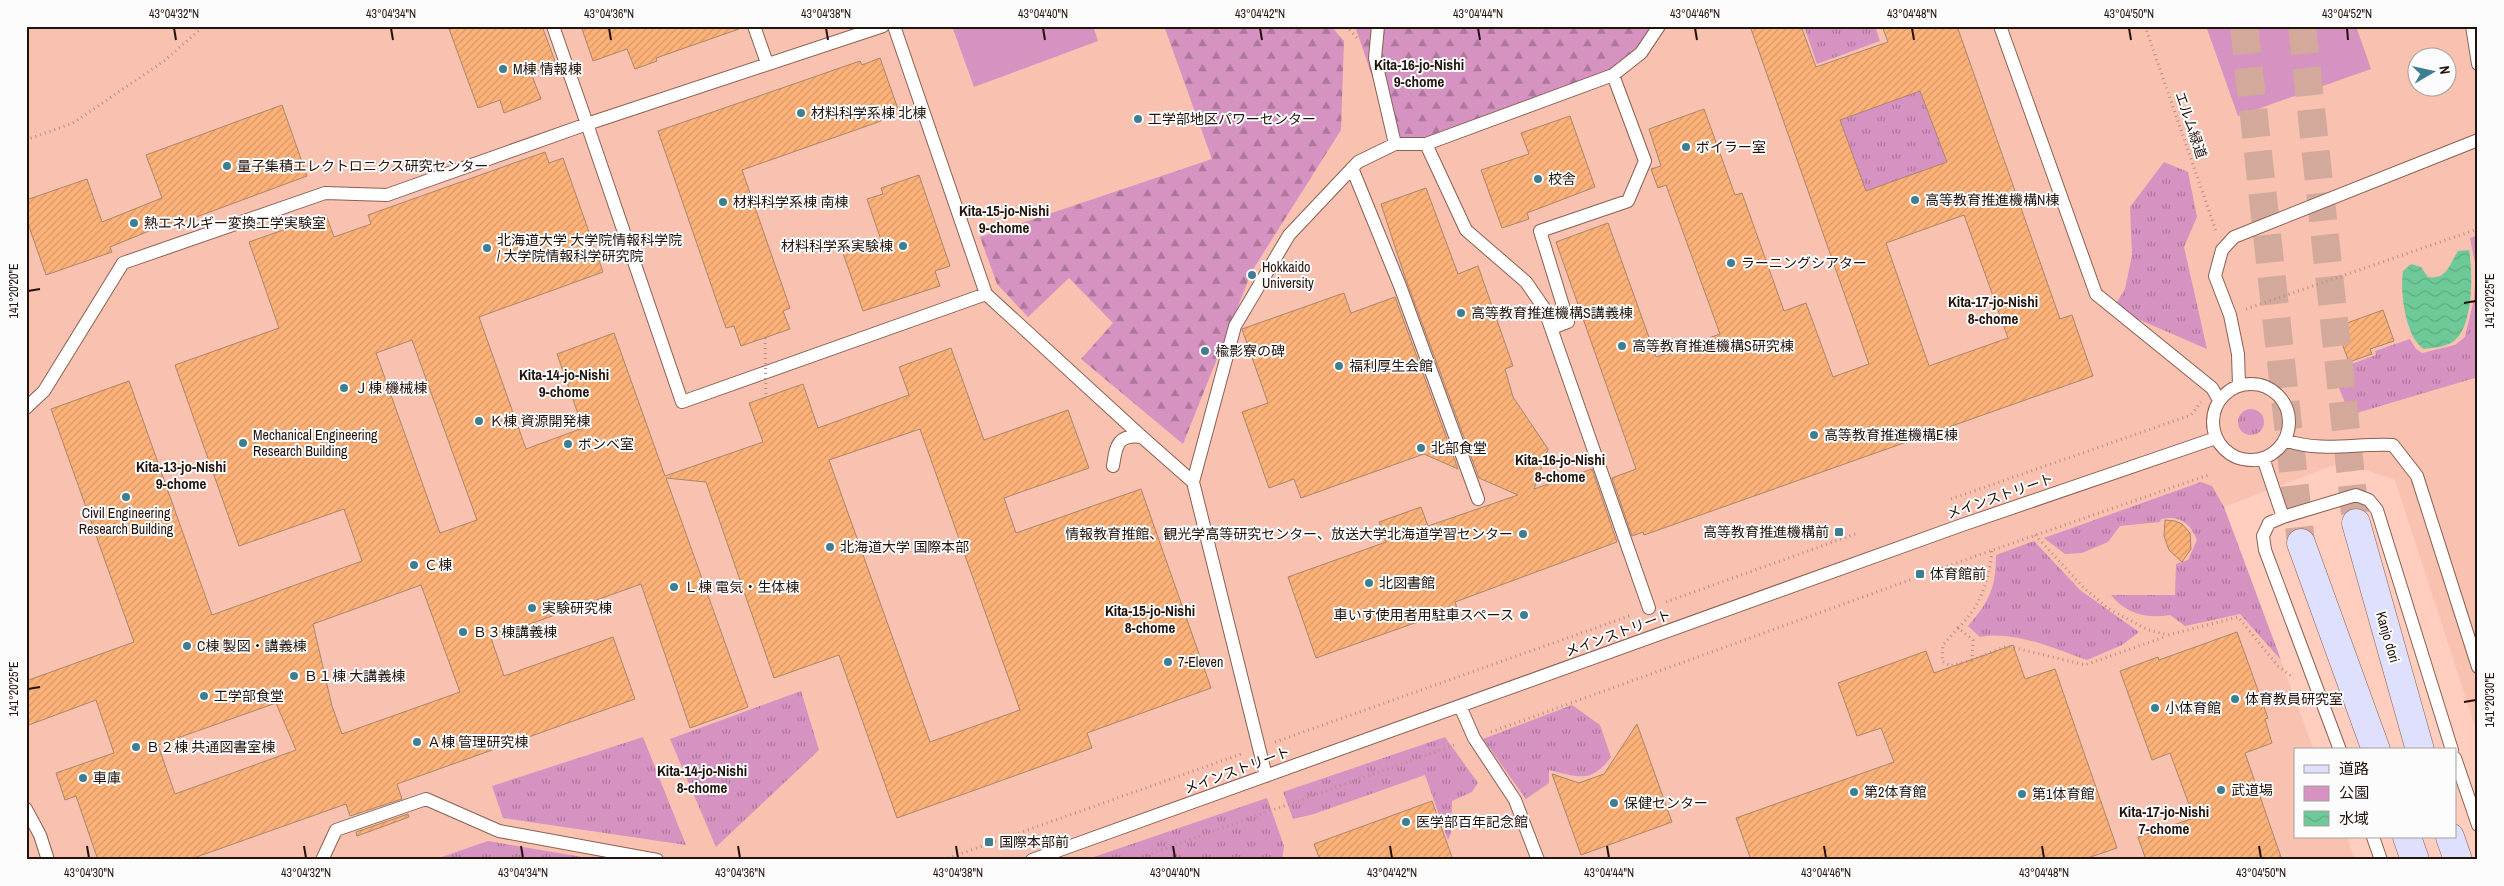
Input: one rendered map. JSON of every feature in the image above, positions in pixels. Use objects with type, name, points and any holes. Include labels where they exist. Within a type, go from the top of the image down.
[{"type":"street","name":"Kanjo dori","points":[[2356,523],[2419,748]]},
{"type":"street","points":[[2301,543],[2375,748]]},
{"type":"street","points":[[2407,838],[2415,860]]},
{"type":"street","points":[[2450,838],[2458,860]]},
{"type":"lane","points":[[553,26],[682,402],[986,294]]},
{"type":"lane","points":[[754,26],[767,63]]},
{"type":"lane","points":[[26,408],[44,391],[124,264],[325,193],[387,195],[587,124],[883,26]]},
{"type":"lane","points":[[894,26],[986,294],[1193,482]]},
{"type":"lane","points":[[1378,26],[1375,58],[1394,144]]},
{"type":"lane","points":[[1266,776],[1193,482],[1235,326],[1289,235],[1358,162],[1394,144],[1426,144],[1613,75],[1641,53],[1659,26]]},
{"type":"lane","points":[[2000,26],[2096,294],[2212,388],[2218,400]]},
{"type":"lane","points":[[2472,26],[2478,64]]},
{"type":"lane","points":[[1552,328],[1568,322],[1540,231],[1628,201],[1645,161],[1613,75]]},
{"type":"lane","points":[[2239,385],[2238,354],[2230,315],[2215,276],[2222,250],[2234,237],[2478,140]]},
{"type":"lane","points":[[1426,144],[1466,230],[1526,282],[1544,308],[1649,608]]},
{"type":"lane","points":[[1352,168],[1400,286],[1478,499]]},
{"type":"lane","points":[[2252,383],[2265,386],[2280,397],[2289,415],[2289,428],[2285,440],[2278,449],[2263,458],[2248,461],[2238,458],[2225,450],[2216,438],[2212,425],[2213,412],[2218,400],[2228,390],[2239,385],[2252,383]]},
{"type":"lane","points":[[1113,466],[1115,449],[1120,441],[1130,436],[1142,437]]},
{"type":"lane","name":"メインストリート","points":[[1032,860],[1962,525],[2216,438]]},
{"type":"lane","points":[[2285,440],[2297,445],[2329,448],[2361,444],[2393,445],[2405,458],[2418,476],[2478,667]]},
{"type":"lane","points":[[2263,458],[2283,516]]},
{"type":"lane","points":[[2339,748],[2265,550],[2263,536],[2269,523],[2283,516],[2356,495],[2369,500],[2377,510],[2451,748]]},
{"type":"lane","points":[[1460,706],[1474,738],[1515,800],[1538,860]]},
{"type":"lane","points":[[2456,761],[2478,825]]},
{"type":"lane","points":[[322,860],[336,830],[426,799],[500,830],[657,860]]},
{"type":"lane","points":[[26,809],[40,835],[48,860]]},
{"type":"lane","points":[[2373,838],[2381,860]]},
{"type":"path","points":[[26,140],[73,122],[164,61],[204,26]]},
{"type":"path","name":"エルム緑道","points":[[2144,26],[2216,232]]},
{"type":"path","points":[[2246,309],[2478,229]]},
{"type":"path","points":[[765,338],[766,397]]},
{"type":"path","points":[[1951,499],[2191,415]]},
{"type":"path","points":[[1133,860],[2036,535],[2211,474]]},
{"type":"path","points":[[2036,535],[2084,588],[2109,608],[2148,630],[2168,635]]},
{"type":"path","points":[[1992,551],[1984,589],[1978,605],[1943,645],[1942,661],[1950,666],[1972,660],[2007,646],[2085,665],[2168,635],[2238,617],[2278,666],[2298,681]]},
{"type":"path","points":[[1958,628],[1973,640],[1972,660]]},
{"type":"path","points":[[943,860],[1437,685]]},
{"type":"shaded area","name":"Hokkaido University","points":[[26,26],[2478,26],[2478,736],[2395,480],[2342,462],[2224,507],[2313,748],[2294,748],[2294,838],[2347,838],[2355,860],[26,860]]},
{"type":"green space","points":[[952,26],[1093,26],[1098,41],[974,87]]},
{"type":"green space","points":[[1164,26],[1331,26],[1344,41],[1341,130],[1252,271],[1183,444],[1081,359],[1113,323],[1069,278],[1028,317],[997,284],[980,237],[1212,159]]},
{"type":"green space","points":[[1355,26],[1659,26],[1613,75],[1426,144],[1395,144]]},
{"type":"green space","points":[[1804,26],[1875,26],[1880,41],[1817,64]]},
{"type":"green space","points":[[2206,26],[2356,26],[2371,69],[2238,116]]},
{"type":"green space","points":[[1920,91],[1947,162],[1866,191],[1840,120]]},
{"type":"green space","points":[[2164,162],[2188,172],[2197,217],[2184,247],[2207,349],[2140,320],[2111,312],[2125,289],[2132,255],[2130,207]]},
{"type":"green space","points":[[2478,235],[2478,377],[2350,415],[2332,371],[2376,355],[2375,351],[2410,339],[2416,349],[2422,353],[2455,345],[2465,337],[2474,299],[2476,268],[2470,238]]},
{"type":"green space","points":[[2251,409],[2261,412],[2264,422],[2261,432],[2251,435],[2241,432],[2238,422],[2241,412]]},
{"type":"green space","points":[[2201,482],[2212,486],[2224,507],[2281,660],[2240,614],[2185,626],[2170,615],[2153,616],[2137,614],[2123,607],[2111,595],[2175,595],[2176,564],[2188,560],[2197,540],[2188,525],[2179,519],[2168,518],[2161,519],[2160,522],[2120,526],[2108,542],[2082,553],[2065,554],[2044,538]]},
{"type":"green space","points":[[2034,541],[2080,590],[2139,632],[2122,645],[2087,660],[2021,638],[2007,636],[1980,637],[1968,626],[1990,594],[1995,577],[1996,555]]},
{"type":"green space","points":[[801,691],[819,750],[716,847],[670,739]]},
{"type":"green space","points":[[1572,705],[1600,725],[1611,757],[1604,766],[1590,775],[1576,776],[1549,770],[1549,783],[1526,799],[1483,739]]},
{"type":"green space","points":[[643,737],[686,845],[503,818],[492,786]]},
{"type":"green space","points":[[1445,737],[1478,783],[1472,792],[1452,801],[1451,833],[1448,840],[1425,775],[1314,814],[1293,819],[1283,792]]},
{"type":"green space","points":[[1267,798],[1284,846],[1282,860],[1085,860]]},
{"type":"green space","points":[[488,841],[600,860],[433,860]]},
{"type":"water","points":[[2469,250],[2471,286],[2468,314],[2464,326],[2459,336],[2451,343],[2424,349],[2412,335],[2408,325],[2403,302],[2403,271],[2411,264],[2421,267],[2428,277],[2439,276],[2447,270],[2458,251]]},
{"type":"building","name":"M棟 情報棟","points":[[448,26],[542,26],[556,64],[531,73],[541,99],[504,113],[500,100],[478,108]]},
{"type":"building","points":[[581,26],[738,26],[739,29],[656,58],[657,61],[635,69],[627,49],[593,61]]},
{"type":"building","points":[[1750,26],[1801,26],[1816,67],[1888,42],[1882,26],[1957,26],[2060,319],[2072,315],[2093,376],[1644,535],[1643,532],[1632,536],[1612,478],[1636,469],[1556,242],[1608,223],[1656,357],[1720,334],[1666,185],[1658,188],[1651,169],[1661,166],[1649,129],[1704,109],[1735,195],[1742,193],[1784,311],[1806,303],[1833,377],[1869,364]],"holes":[[[1920,91],[1947,162],[1866,191],[1840,120]],[[1964,215],[2008,338],[1929,366],[1886,243]]]},
{"type":"building","points":[[880,58],[898,109],[879,115],[881,121],[742,170],[790,308],[783,311],[790,329],[741,346],[734,326],[726,328],[658,131],[860,61],[862,65]]},
{"type":"building","name":"量子集積エレクトロニクス研究センター","points":[[282,105],[307,176],[172,226],[171,222],[110,247],[112,252],[46,275],[26,218],[26,200],[87,179],[102,222],[162,198],[146,155]]},
{"type":"building","name":"校舎","points":[[1570,116],[1595,187],[1527,213],[1529,219],[1502,228],[1481,170],[1529,154],[1521,133]]},
{"type":"building","points":[[545,152],[549,163],[563,158],[603,272],[479,317],[526,449],[583,428],[557,354],[614,333],[665,476],[763,442],[749,403],[803,384],[818,428],[909,395],[899,367],[951,348],[984,440],[1068,410],[1089,468],[1004,498],[1016,533],[1141,489],[1211,688],[1087,733],[1092,748],[897,818],[839,655],[774,678],[706,482],[666,478],[748,707],[690,728],[641,584],[491,638],[504,676],[613,637],[635,699],[397,784],[402,799],[350,816],[346,804],[188,860],[98,860],[76,796],[65,800],[56,773],[114,753],[96,700],[26,726],[26,681],[134,642],[51,409],[129,381],[212,615],[362,561],[344,509],[239,546],[175,365],[279,328],[249,242],[326,215],[334,237],[371,224],[368,215]],"holes":[[[412,340],[477,520],[440,533],[376,353]],[[920,429],[1020,710],[930,742],[829,460]],[[421,585],[460,692],[342,734],[332,706],[313,624]],[[276,703],[296,750],[175,794],[158,745]]]},
{"type":"building","name":"材料科学系実験棟","points":[[919,175],[950,266],[935,271],[940,286],[863,311],[843,253],[881,240],[867,199],[883,194],[881,188]]},
{"type":"building","points":[[1426,188],[1458,274],[1478,266],[1513,366],[1505,369],[1513,397],[1548,449],[1534,489],[1592,469],[1617,542],[1455,602],[1457,608],[1316,658],[1288,577],[1386,542],[1379,522],[1421,507],[1428,526],[1518,495],[1479,478],[1404,274],[1381,204]]},
{"type":"building","name":"福利厚生会館","points":[[1344,293],[1351,313],[1395,297],[1458,469],[1424,454],[1301,498],[1294,479],[1269,488],[1242,412],[1268,403],[1242,329]]},
{"type":"building","points":[[2383,310],[2394,341],[2370,349],[2372,354],[2349,362],[2336,327]]},
{"type":"building","points":[[2165,520],[2182,524],[2190,533],[2191,549],[2182,562],[2169,550],[2164,536]]},
{"type":"building","points":[[2237,632],[2268,718],[2265,719],[2272,743],[2245,753],[2282,860],[2146,860],[2138,837],[2194,818],[2170,753],[2152,760],[2120,671],[2158,657],[2159,660]]},
{"type":"building","points":[[2013,645],[2025,679],[2055,669],[2117,848],[2082,860],[1751,860],[1736,818],[1894,762],[1881,728],[1857,736],[1838,683],[1926,651],[1934,673]]},
{"type":"building","name":"保健センター","points":[[1637,724],[1672,822],[1581,855],[1552,774],[1579,783],[1604,774]]},
{"type":"building","name":"医学部百年記念館","points":[[1432,801],[1453,860],[1320,860],[1314,844]]},
{"type":"building","points":[[408,814],[409,817],[357,836],[356,832]]},
{"type":"tunnel","points":[[2244,26],[2301,543]]},
{"type":"tunnel","points":[[2302,26],[2356,523]]},
{"type":"place","name":"M棟 情報棟","points":[[503,69]]},
{"type":"place","name":"材料科学系棟 北棟","points":[[801,113]]},
{"type":"place","name":"工学部地区パワーセンター","points":[[1138,119]]},
{"type":"place","name":"ボイラー室","points":[[1686,147]]},
{"type":"place","name":"量子集積エレクトロニクス研究センター","points":[[227,166]]},
{"type":"place","name":"校舎","points":[[1538,179]]},
{"type":"place","name":"高等教育推進機構N棟","points":[[1915,200]]},
{"type":"place","name":"材料科学系棟 南棟","points":[[723,202]]},
{"type":"place","name":"熱エネルギー変換工学実験室","points":[[134,223]]},
{"type":"place","name":"材料科学系実験棟","points":[[903,246]]},
{"type":"place","name":"北海道大学 大学院情報科学院 / 大学院情報科学研究院","points":[[487,248]]},
{"type":"place","name":"ラーニングシアター","points":[[1731,263]]},
{"type":"place","name":"Hokkaido University","points":[[1252,275]]},
{"type":"place","name":"高等教育推進機構S講義棟","points":[[1461,313]]},
{"type":"place","name":"高等教育推進機構S研究棟","points":[[1622,346]]},
{"type":"place","name":"楡影寮の碑","points":[[1205,351]]},
{"type":"place","name":"福利厚生会館","points":[[1339,366]]},
{"type":"place","name":"Ｊ棟 機械棟","points":[[344,388]]},
{"type":"place","name":"Ｋ棟 資源開発棟","points":[[479,421]]},
{"type":"place","name":"高等教育推進機構E棟","points":[[1814,435]]},
{"type":"place","name":"Mechanical Engineering Research Building","points":[[243,443]]},
{"type":"place","name":"ボンベ室","points":[[568,444]]},
{"type":"place","name":"北部食堂","points":[[1421,448]]},
{"type":"place","name":"Civil Engineering Research Building","points":[[126,497]]},
{"type":"place","name":"高等教育推進機構前","points":[[1839,532]]},
{"type":"place","name":"情報教育推館、観光学高等研究センター、放送大学北海道学習センター","points":[[1523,534]]},
{"type":"place","name":"北海道大学 国際本部","points":[[830,547]]},
{"type":"place","name":"Ｃ棟","points":[[414,565]]},
{"type":"place","name":"体育館前","points":[[1920,574]]},
{"type":"place","name":"北図書館","points":[[1369,583]]},
{"type":"place","name":"Ｌ棟 電気・生体棟","points":[[674,587]]},
{"type":"place","name":"実験研究棟","points":[[532,608]]},
{"type":"place","name":"車いす使用者用駐車スペース","points":[[1524,615]]},
{"type":"place","name":"Ｂ３棟講義棟","points":[[463,632]]},
{"type":"place","name":"C棟 製図・講義棟","points":[[187,646]]},
{"type":"place","name":"7-Eleven","points":[[1168,662]]},
{"type":"place","name":"Ｂ１棟 大講義棟","points":[[294,676]]},
{"type":"place","name":"工学部食堂","points":[[204,696]]},
{"type":"place","name":"体育教員研究室","points":[[2235,699]]},
{"type":"place","name":"小体育館","points":[[2155,708]]},
{"type":"place","name":"Ａ棟 管理研究棟","points":[[417,742]]},
{"type":"place","name":"Ｂ２棟 共通図書室棟","points":[[136,747]]},
{"type":"place","name":"車庫","points":[[83,778]]},
{"type":"place","name":"武道場","points":[[2221,790]]},
{"type":"place","name":"第2体育館","points":[[1854,792]]},
{"type":"place","name":"第1体育館","points":[[2022,794]]},
{"type":"place","name":"保健センター","points":[[1614,803]]},
{"type":"place","name":"医学部百年記念館","points":[[1406,822]]},
{"type":"place","name":"国際本部前","points":[[989,842]]},
{"type":"district","name":"Kita-16-jo-Nishi 9-chome","points":[[1419,74]]},
{"type":"district","name":"Kita-15-jo-Nishi 9-chome","points":[[1004,220]]},
{"type":"district","name":"Kita-17-jo-Nishi 8-chome","points":[[1993,310]]},
{"type":"district","name":"Kita-14-jo-Nishi 9-chome","points":[[564,384]]},
{"type":"district","name":"Kita-16-jo-Nishi 8-chome","points":[[1560,468]]},
{"type":"district","name":"Kita-13-jo-Nishi 9-chome","points":[[181,476]]},
{"type":"district","name":"Kita-15-jo-Nishi 8-chome","points":[[1150,620]]},
{"type":"district","name":"Kita-14-jo-Nishi 8-chome","points":[[702,780]]},
{"type":"district","name":"Kita-17-jo-Nishi 7-chome","points":[[2164,820]]}]
